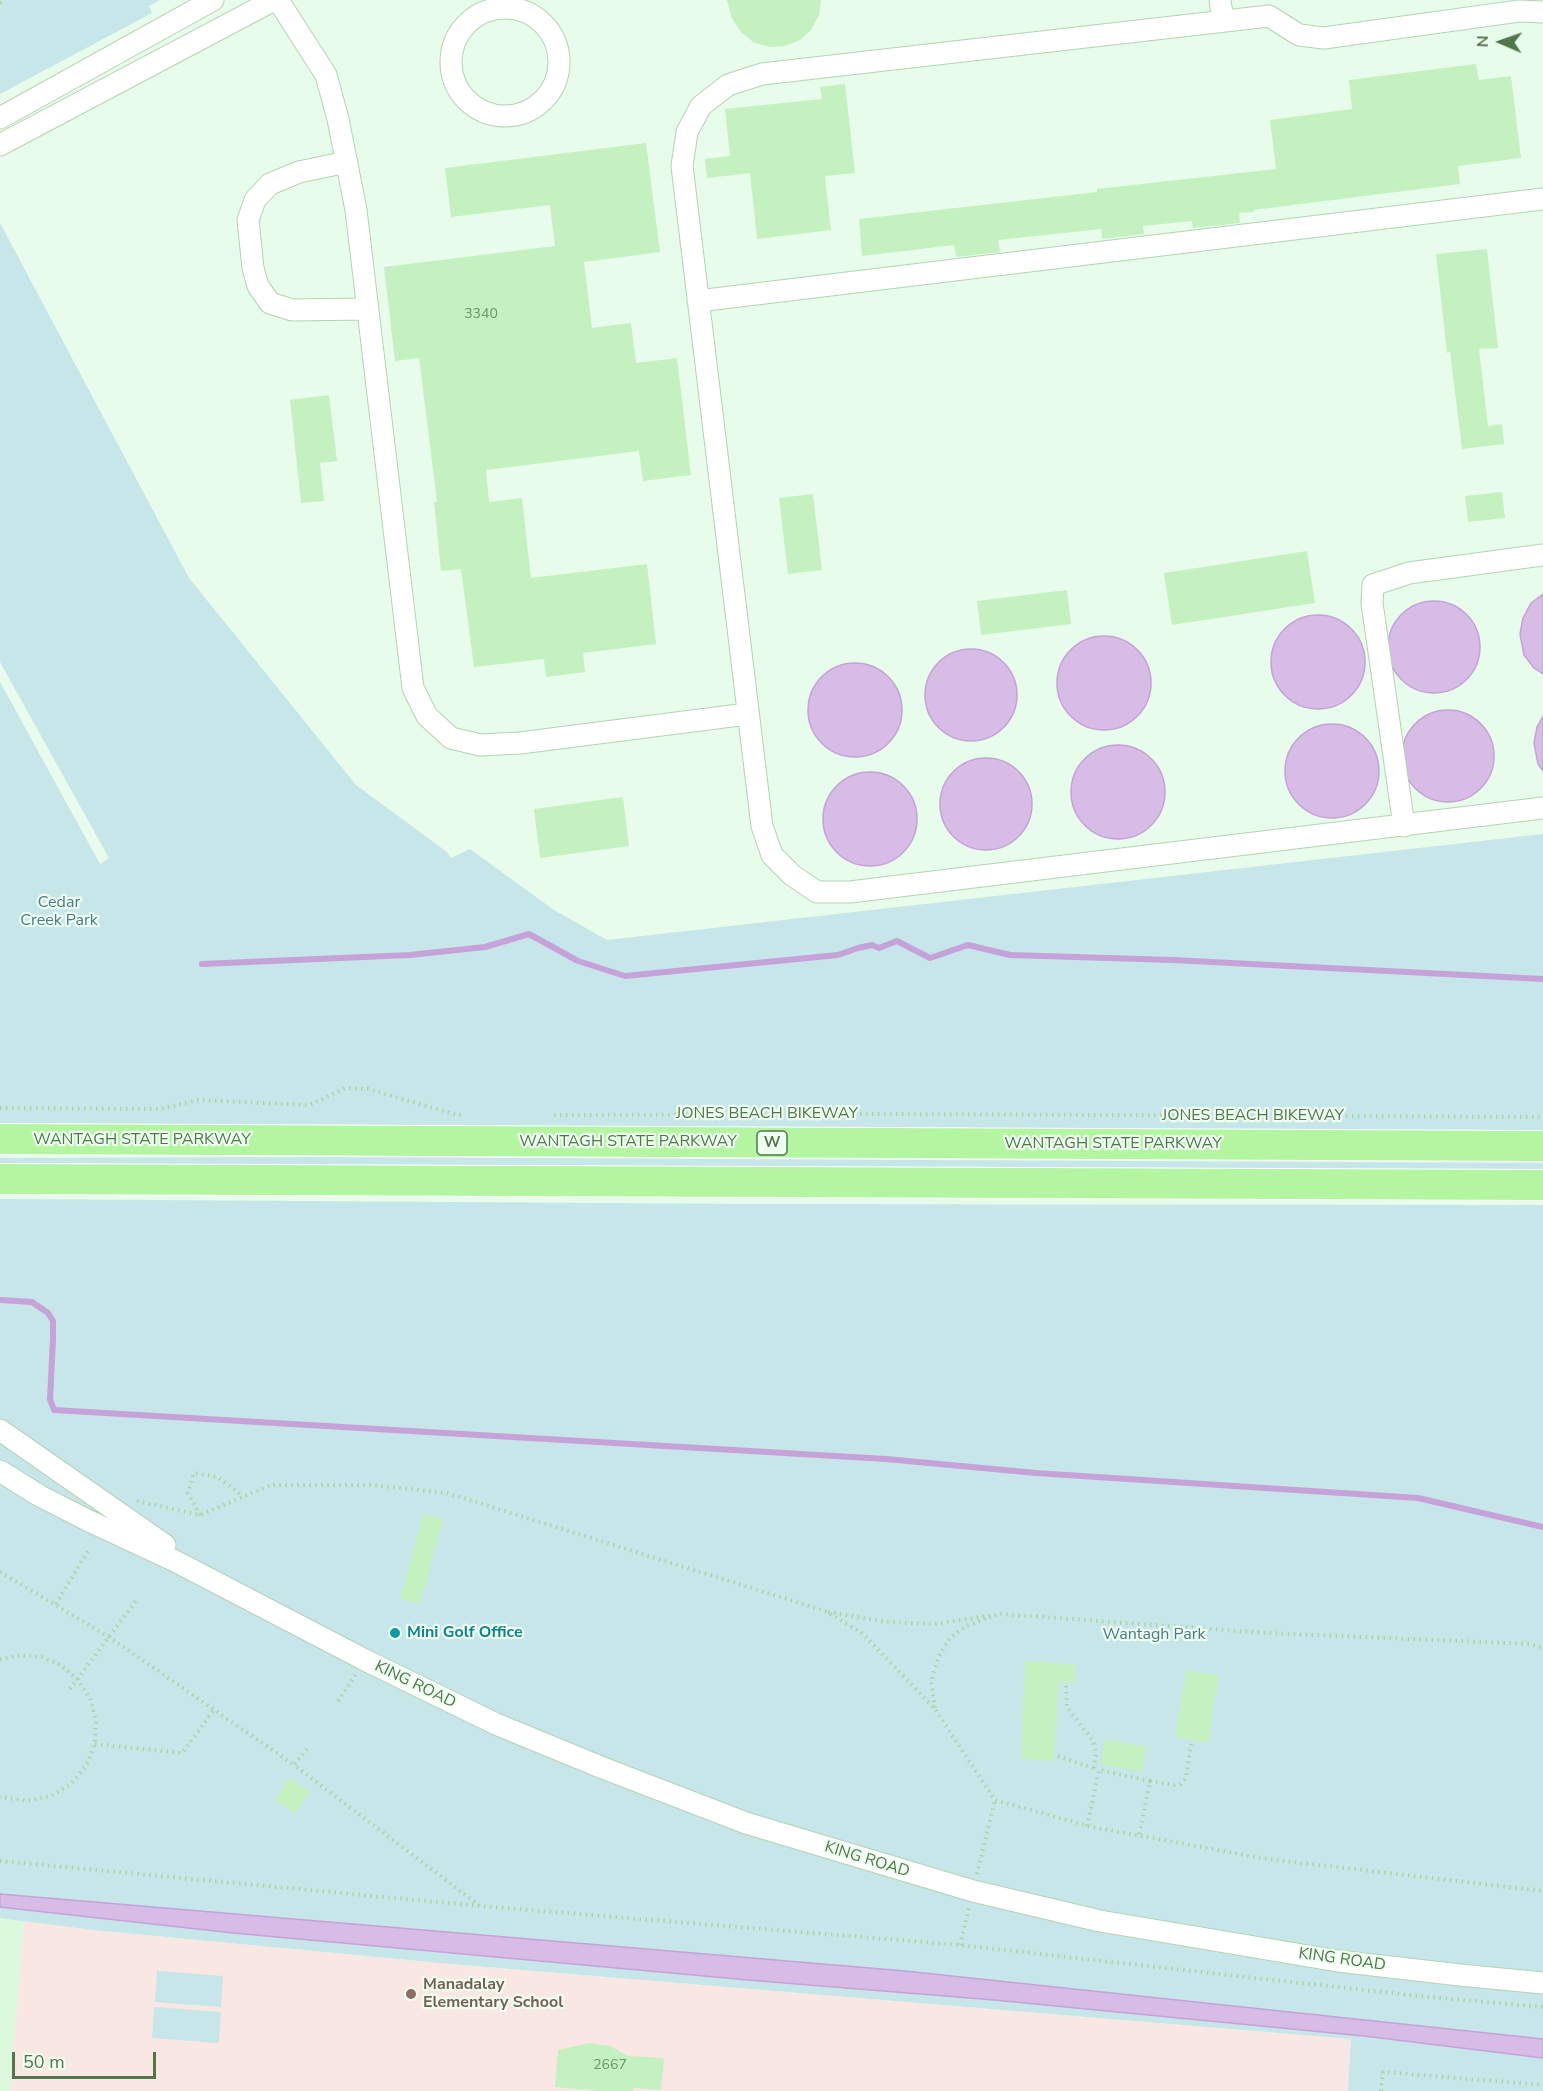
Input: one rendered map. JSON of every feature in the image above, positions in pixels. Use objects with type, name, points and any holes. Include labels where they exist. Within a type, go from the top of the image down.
[{"type":"highway","name":"WANTAGH STATE PARKWAY","points":[[0,1139],[1543,1146]]},
{"type":"highway","points":[[0,1179],[1543,1185]]},
{"type":"street","points":[[0,118],[213,0]]},
{"type":"street","points":[[0,145],[276,0],[326,75],[347,162],[356,210],[413,688],[427,716],[451,738],[480,746],[747,714]]},
{"type":"street","points":[[1220,0],[1223,21]]},
{"type":"street","points":[[517,4],[547,27],[556,42],[560,60],[557,78],[549,95],[535,107],[519,115],[500,117],[482,112],[467,102],[456,86],[450,69],[451,51],[457,34],[483,6],[500,7],[517,4]]},
{"type":"street","points":[[1543,12],[1519,11],[1324,38],[1299,35],[1269,16],[762,74],[728,85],[701,106],[687,132],[682,166],[762,826],[772,855],[792,875],[817,892],[850,892],[1543,808]]},
{"type":"street","points":[[347,162],[299,172],[270,184],[255,200],[248,220],[253,268],[258,286],[270,303],[292,310],[368,309]]},
{"type":"street","points":[[698,301],[1543,199]]},
{"type":"street","points":[[1404,825],[1372,603],[1373,585],[1409,573],[1543,555]]},
{"type":"street","name":"KING ROAD","points":[[0,1430],[236,1592]]},
{"type":"street","name":"KING ROAD","points":[[3,1474],[87,1520],[176,1561],[364,1660],[496,1724],[680,1799],[746,1823],[853,1857],[990,1896],[1100,1921],[1338,1961],[1543,1983]]},
{"type":"path","points":[[0,3],[5,0]]},
{"type":"path","points":[[0,1108],[160,1109],[198,1100],[309,1105],[346,1089],[368,1089],[454,1114],[468,1115]]},
{"type":"path","name":"JONES BEACH BIKEWAY","points":[[552,1115],[1543,1117]]},
{"type":"path","points":[[200,1515],[188,1493],[194,1473],[218,1477],[244,1496]]},
{"type":"path","points":[[130,1499],[200,1515],[271,1485],[372,1485],[447,1493],[825,1611],[887,1622],[934,1624],[1001,1614],[1267,1633],[1531,1644],[1543,1648]]},
{"type":"path","points":[[56,1604],[89,1550]]},
{"type":"path","points":[[0,1572],[109,1637],[294,1765],[480,1906]]},
{"type":"path","points":[[70,1689],[138,1598]]},
{"type":"path","points":[[825,1611],[861,1632],[935,1709],[995,1800],[1087,1826],[1267,1859],[1543,1891]]},
{"type":"path","points":[[935,1709],[931,1681],[939,1656],[950,1638],[966,1626],[1001,1614]]},
{"type":"path","points":[[0,1659],[21,1655],[42,1657],[61,1665],[78,1679],[90,1698],[96,1720],[95,1744],[86,1766],[71,1784],[51,1796],[28,1801],[0,1797]]},
{"type":"path","points":[[338,1701],[360,1668]]},
{"type":"path","points":[[1066,1686],[1067,1707],[1093,1742],[1096,1753],[1097,1770],[1087,1826]]},
{"type":"path","points":[[95,1744],[182,1753],[214,1710]]},
{"type":"path","points":[[1058,1756],[1097,1770],[1174,1785],[1180,1784],[1186,1778],[1191,1744]]},
{"type":"path","points":[[294,1765],[307,1749]]},
{"type":"path","points":[[1139,1836],[1150,1781]]},
{"type":"path","points":[[0,1861],[480,1906],[960,1945],[1417,1996],[1543,2007]]},
{"type":"path","points":[[1381,2091],[1383,2073],[1543,2085]]},
{"type":"shaded area","points":[[1543,594],[1543,674],[1534,668],[1524,655],[1520,634],[1523,618],[1531,603]]},
{"type":"shaded area","points":[[1425,601],[1443,601],[1460,608],[1473,621],[1480,638],[1480,656],[1473,673],[1460,686],[1443,693],[1425,693],[1408,686],[1395,673],[1388,656],[1388,638],[1395,621],[1408,608]]},
{"type":"shaded area","points":[[1318,615],[1336,619],[1351,629],[1361,644],[1365,662],[1361,680],[1351,695],[1336,705],[1318,709],[1300,705],[1285,695],[1275,680],[1271,662],[1275,644],[1285,629],[1300,619]]},
{"type":"shaded area","points":[[1104,636],[1122,640],[1137,650],[1147,665],[1151,683],[1147,701],[1137,716],[1122,726],[1104,730],[1086,726],[1071,716],[1061,701],[1057,683],[1061,665],[1071,650],[1086,640]]},
{"type":"shaded area","points":[[971,649],[989,652],[1004,662],[1014,677],[1017,695],[1014,713],[1004,728],[989,738],[971,741],[953,738],[938,728],[928,713],[925,695],[928,677],[938,662],[953,652]]},
{"type":"shaded area","points":[[855,663],[873,667],[888,677],[898,692],[902,710],[898,728],[888,743],[873,753],[855,757],[837,753],[822,743],[812,728],[808,710],[812,692],[822,677],[837,667]]},
{"type":"shaded area","points":[[1439,710],[1457,710],[1474,717],[1487,730],[1494,747],[1494,765],[1487,782],[1474,795],[1457,802],[1439,802],[1422,795],[1409,782],[1402,765],[1402,747],[1409,730],[1422,717]]},
{"type":"shaded area","points":[[1543,716],[1543,771],[1538,764],[1534,743],[1537,727]]},
{"type":"shaded area","points":[[1332,724],[1350,728],[1365,738],[1375,753],[1379,771],[1375,789],[1365,804],[1350,814],[1332,818],[1314,814],[1299,804],[1289,789],[1285,771],[1289,753],[1299,738],[1314,728]]},
{"type":"shaded area","points":[[1118,745],[1136,749],[1151,759],[1161,774],[1165,792],[1161,810],[1151,825],[1136,835],[1118,839],[1100,835],[1085,825],[1075,810],[1071,792],[1075,774],[1085,759],[1100,749]]},
{"type":"shaded area","points":[[986,758],[1004,761],[1019,771],[1029,786],[1032,804],[1029,822],[1019,837],[1004,847],[986,850],[968,847],[953,837],[943,822],[940,804],[943,786],[953,771],[968,761]]},
{"type":"shaded area","points":[[870,772],[888,776],[903,786],[913,801],[917,819],[913,837],[903,852],[888,862],[870,866],[852,862],[837,852],[827,837],[823,819],[827,801],[837,786],[852,776]]},
{"type":"shaded area","points":[[0,1894],[905,1971],[1543,2039],[1543,2058],[1364,2036],[994,2000],[233,1933],[0,1907]]},
{"type":"shaded area","points":[[0,1918],[24,1920],[14,2091],[0,2091]]},
{"type":"shaded area","name":"Manadalay Elementary School","points":[[24,1920],[93,1930],[451,1964],[1351,2039],[1348,2091],[10,2091]]},
{"type":"green space","points":[[0,0],[160,0],[149,6],[152,13],[0,94]]},
{"type":"green space","name":"Cedar Creek Park","points":[[0,223],[189,578],[356,785],[447,852],[451,858],[470,849],[554,910],[607,940],[1543,834],[1543,1132],[0,1125],[0,682],[100,864],[109,858],[0,662]]},
{"type":"green space","points":[[311,1157],[1543,1163],[1543,1173],[0,1166],[0,1158]]},
{"type":"green space","name":"Wantagh Park","points":[[0,1199],[751,1204],[1543,1205],[1543,2091],[1348,2091],[1351,2039],[451,1964],[93,1930],[0,1918]]},
{"type":"green space","points":[[157,1971],[223,1976],[221,2007],[155,2002]]},
{"type":"green space","points":[[154,2007],[221,2012],[219,2043],[152,2038]]},
{"type":"building","points":[[727,0],[821,0],[819,15],[811,30],[800,40],[785,46],[769,47],[753,42],[741,32],[732,19]]},
{"type":"building","points":[[1476,64],[1479,80],[1511,76],[1521,158],[1458,166],[1460,184],[1253,210],[1254,212],[1239,213],[1240,223],[1193,228],[1192,221],[1143,226],[1144,234],[1102,239],[1101,229],[998,240],[1000,252],[956,257],[954,245],[862,256],[859,219],[1276,169],[1270,120],[1352,109],[1349,80]]},
{"type":"building","points":[[845,84],[855,173],[825,176],[831,230],[757,239],[750,173],[707,178],[705,159],[730,156],[725,109],[822,99],[820,87]]},
{"type":"building","points":[[646,143],[660,252],[584,262],[592,328],[631,323],[636,363],[677,358],[691,475],[643,481],[639,451],[486,470],[489,502],[522,498],[531,578],[647,564],[656,644],[583,653],[585,672],[546,677],[544,659],[474,667],[461,569],[441,571],[434,502],[437,502],[419,358],[395,361],[384,267],[555,246],[550,205],[451,217],[445,168]]},
{"type":"building","points":[[1487,249],[1498,348],[1479,349],[1488,426],[1502,424],[1504,444],[1462,449],[1450,352],[1447,353],[1436,254]]},
{"type":"building","points":[[329,395],[337,461],[320,463],[324,501],[301,503],[290,400]]},
{"type":"building","points":[[1502,492],[1505,518],[1468,522],[1465,496]]},
{"type":"building","points":[[813,494],[822,570],[788,574],[779,498]]},
{"type":"building","points":[[1307,551],[1315,603],[1172,625],[1164,573]]},
{"type":"building","points":[[1067,590],[1071,624],[981,635],[977,601]]},
{"type":"building","points":[[623,797],[629,846],[540,858],[534,809]]},
{"type":"building","points":[[423,1514],[443,1519],[420,1604],[400,1598]]},
{"type":"building","points":[[1025,1661],[1076,1664],[1075,1683],[1059,1682],[1054,1761],[1021,1759]]},
{"type":"building","points":[[1186,1670],[1219,1675],[1208,1743],[1175,1737]]},
{"type":"building","points":[[1105,1739],[1146,1747],[1142,1772],[1101,1765]]},
{"type":"building","points":[[290,1778],[310,1792],[295,1813],[275,1800]]},
{"type":"building","points":[[589,2043],[610,2046],[628,2056],[664,2058],[661,2090],[633,2088],[633,2091],[600,2091],[555,2087],[558,2050]]},
{"type":"waterway","points":[[202,964],[410,955],[485,947],[529,934],[578,961],[625,976],[838,955],[872,945],[879,948],[897,941],[930,958],[968,945],[1010,955],[1173,960],[1543,979]]},
{"type":"waterway","points":[[0,1300],[32,1302],[48,1313],[53,1321],[50,1399],[54,1410],[886,1459],[1036,1473],[1418,1498],[1543,1527]]},
{"type":"place","name":"Mini Golf Office","points":[[395,1633]]},
{"type":"place","name":"Manadalay Elementary School","points":[[411,1994]]}]
